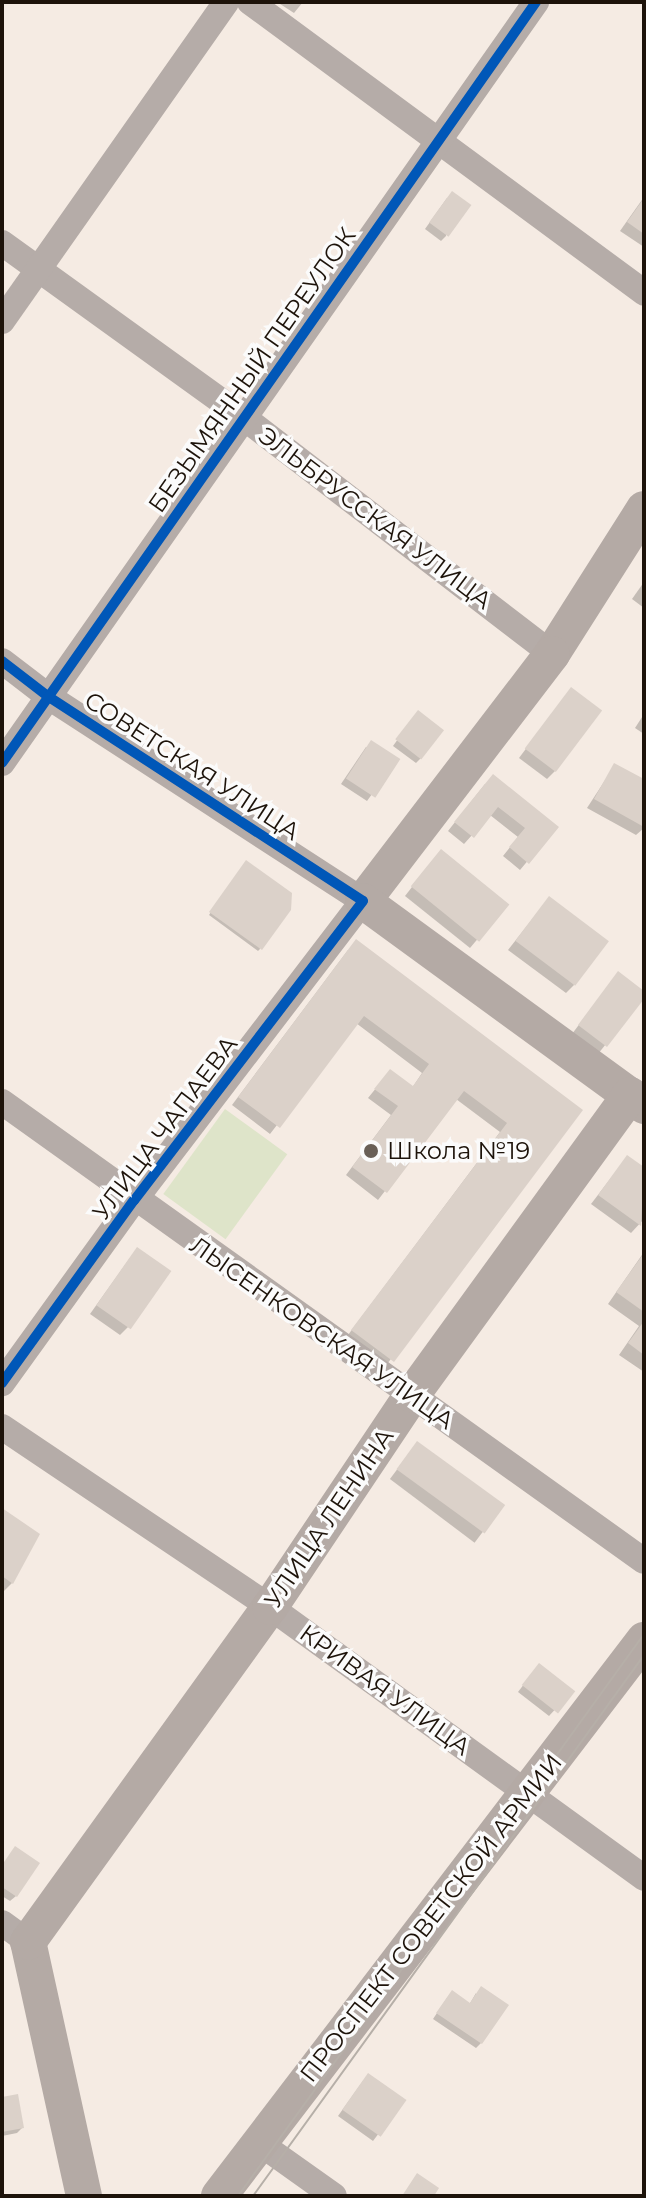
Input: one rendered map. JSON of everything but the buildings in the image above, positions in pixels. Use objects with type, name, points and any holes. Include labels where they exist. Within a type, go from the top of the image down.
[{"type":"main road","name":"УЛИЦА ЧАПАЕВА","points":[[363,901],[552,654],[644,509]]},
{"type":"main road","name":"СОВЕТСКАЯ УЛИЦА","points":[[363,901],[637,1100]]},
{"type":"main road","name":"УЛИЦА ЛЕНИНА","points":[[15,1932],[270,1607],[412,1395],[637,1100]]},
{"type":"main road","name":"ПРОСПЕКТ СОВЕТСКОЙ АРМИИ","points":[[219,2196],[644,1640]]},
{"type":"main road","points":[[15,1932],[84,2196]]},
{"type":"street","points":[[2,321],[226,2]]},
{"type":"street","points":[[250,2],[440,139],[644,293]]},
{"type":"street","name":"БЕЗЫМЯННЫЙ ПЕРЕУЛОК","points":[[2,763],[536,2]]},
{"type":"street","name":"ЭЛЬБРУССКАЯ УЛИЦА","points":[[2,243],[243,417],[552,654]]},
{"type":"street","name":"СОВЕТСКАЯ УЛИЦА","points":[[2,661],[49,697],[363,901]]},
{"type":"street","name":"УЛИЦА ЧАПАЕВА","points":[[2,1383],[134,1200],[363,901]]},
{"type":"street","name":"ЛЫСЕНКОВСКАЯ УЛИЦА","points":[[2,1102],[134,1200],[644,1561]]},
{"type":"street","name":"КРИВАЯ УЛИЦА","points":[[2,1427],[270,1607],[644,1878]]},
{"type":"street","points":[[258,2142],[334,2196]]},
{"type":"green space","points":[[225,1109],[287,1154],[226,1239],[163,1194]]},
{"type":"tram line","points":[[238,2196],[644,1634]]},
{"type":"tram line","points":[[253,2196],[644,1655]]},
{"type":"cycle path","points":[[2,763],[536,2]]},
{"type":"cycle path","points":[[2,661],[49,697],[363,901],[134,1200],[2,1383]]},
{"type":"place","name":"Школа №19","points":[[371,1151]]}]
